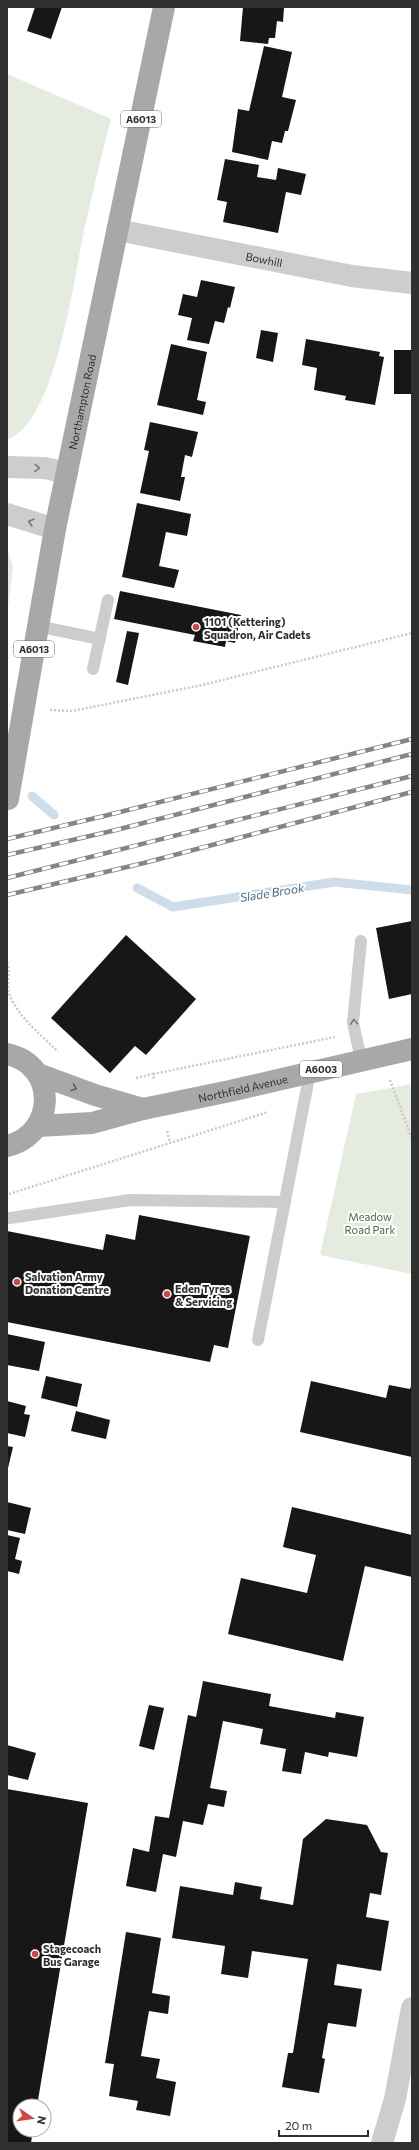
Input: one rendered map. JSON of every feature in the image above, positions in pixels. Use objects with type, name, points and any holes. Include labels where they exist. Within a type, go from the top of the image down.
[{"type":"main road","name":"Northampton Road","points":[[8,799],[55,529],[164,7]]},
{"type":"main road","points":[[7,1045],[33,1069],[44,1086],[46,1100],[44,1114],[38,1126],[20,1142],[7,1146]]},
{"type":"main road","name":"Northfield Avenue","points":[[38,1126],[92,1123],[143,1109],[412,1049]]},
{"type":"main road","name":"A6003","points":[[7,1054],[19,1058],[33,1069]]},
{"type":"main road","name":"Northfield Avenue","points":[[33,1069],[95,1095],[143,1109]]},
{"type":"street","name":"Bowhill","points":[[117,230],[352,276],[412,283]]},
{"type":"street","points":[[7,467],[45,468],[67,473]]},
{"type":"street","points":[[7,514],[55,529]]},
{"type":"street","points":[[382,2143],[395,2099],[412,2008]]},
{"type":"lane","points":[[94,669],[108,600]]},
{"type":"lane","points":[[37,626],[100,639]]},
{"type":"lane","points":[[361,941],[353,1022],[361,1060]]},
{"type":"lane","points":[[258,1340],[310,1072]]},
{"type":"lane","points":[[10,1218],[130,1200],[285,1202]]},
{"type":"path","points":[[46,709],[72,711],[202,685],[412,633]]},
{"type":"path","points":[[7,962],[9,967],[8,992],[19,1013],[60,1054]]},
{"type":"path","points":[[130,1080],[355,1032]]},
{"type":"path","points":[[382,1055],[412,1139]]},
{"type":"path","points":[[153,1074],[155,1082]]},
{"type":"path","points":[[7,1195],[305,1100]]},
{"type":"path","points":[[168,1135],[170,1143]]},
{"type":"green space","points":[[7,74],[111,119],[85,226],[69,310],[51,377],[39,406],[24,428],[7,440]]},
{"type":"green space","points":[[7,548],[13,568],[7,614]]},
{"type":"green space","name":"Meadow Road Park","points":[[412,1084],[412,1274],[320,1255],[356,1094]]},
{"type":"building","points":[[35,7],[62,7],[51,39],[27,31]]},
{"type":"building","points":[[243,7],[284,8],[283,22],[277,21],[275,38],[269,38],[268,44],[240,41]]},
{"type":"building","points":[[264,46],[292,52],[282,97],[296,100],[288,131],[285,131],[282,143],[272,141],[268,160],[232,152],[238,109],[249,111]]},
{"type":"building","points":[[225,159],[259,165],[257,177],[276,180],[278,168],[306,174],[301,195],[286,192],[278,233],[223,222],[227,202],[217,200]]},
{"type":"building","points":[[201,280],[235,287],[230,308],[228,307],[224,323],[215,321],[209,344],[187,340],[192,318],[178,315],[183,294],[197,297]]},
{"type":"building","points":[[261,330],[278,333],[273,362],[256,358]]},
{"type":"building","points":[[306,339],[380,352],[379,356],[384,357],[375,405],[345,400],[346,396],[314,390],[317,368],[302,365]]},
{"type":"building","points":[[171,344],[207,352],[197,400],[206,402],[203,415],[157,405]]},
{"type":"building","points":[[394,350],[412,350],[412,394],[394,394]]},
{"type":"building","points":[[150,422],[198,432],[192,457],[185,455],[181,477],[185,477],[180,501],[140,493],[149,451],[144,450]]},
{"type":"building","points":[[137,503],[191,514],[187,536],[166,532],[159,566],[179,570],[174,588],[122,577]]},
{"type":"building","name":"1101 (Kettering) Squadron, Air Cadets","points":[[120,591],[241,615],[235,643],[226,641],[225,647],[193,641],[195,635],[114,619]]},
{"type":"building","points":[[127,631],[139,633],[128,685],[116,682]]},
{"type":"building","points":[[412,921],[412,994],[389,999],[376,928]]},
{"type":"building","points":[[126,935],[196,999],[146,1055],[135,1046],[110,1073],[51,1018]]},
{"type":"building","points":[[139,1215],[250,1236],[228,1348],[214,1345],[210,1362],[7,1322],[7,1231],[103,1250],[106,1234],[135,1240]]},
{"type":"building","points":[[7,1334],[45,1342],[39,1371],[7,1365]]},
{"type":"building","points":[[46,1376],[82,1384],[77,1407],[41,1398]]},
{"type":"building","points":[[311,1381],[386,1398],[389,1385],[410,1389],[412,1383],[412,1457],[300,1432]]},
{"type":"building","points":[[7,1401],[26,1406],[24,1414],[30,1415],[25,1437],[7,1433]]},
{"type":"building","points":[[76,1411],[110,1420],[106,1439],[71,1431]]},
{"type":"building","points":[[7,1446],[13,1447],[8,1468],[7,1468]]},
{"type":"building","points":[[7,1502],[31,1508],[25,1534],[7,1530]]},
{"type":"building","points":[[292,1507],[412,1535],[412,1577],[365,1566],[343,1661],[228,1634],[241,1578],[307,1593],[316,1555],[283,1547]]},
{"type":"building","points":[[7,1535],[20,1538],[15,1559],[22,1561],[19,1574],[7,1571]]},
{"type":"building","points":[[203,1681],[271,1694],[269,1706],[335,1718],[336,1712],[364,1717],[357,1757],[329,1752],[328,1757],[305,1752],[301,1774],[282,1771],[286,1749],[260,1744],[263,1729],[223,1721],[210,1788],[227,1791],[224,1807],[208,1804],[203,1825],[183,1821],[176,1857],[163,1854],[156,1892],[126,1886],[133,1848],[149,1852],[155,1816],[169,1818],[188,1715],[196,1717]]},
{"type":"building","points":[[149,1705],[164,1708],[154,1750],[139,1746]]},
{"type":"building","points":[[7,1745],[36,1753],[28,1780],[7,1775]]},
{"type":"building","name":"Stagecoach Bus Garage","points":[[7,1789],[88,1803],[38,2098],[12,2098],[12,2138],[32,2138],[31,2143],[7,2143]]},
{"type":"building","points":[[326,1819],[367,1825],[381,1852],[388,1853],[381,1895],[370,1893],[366,1917],[389,1921],[381,1971],[337,1964],[334,1985],[362,1989],[356,2027],[328,2023],[322,2058],[325,2059],[319,2093],[282,2087],[288,2053],[293,2053],[308,1959],[252,1951],[248,1978],[221,1974],[225,1946],[172,1938],[180,1886],[233,1895],[235,1882],[262,1887],[260,1899],[293,1905],[303,1839]]},
{"type":"building","points":[[126,1932],[161,1938],[152,1993],[170,1996],[168,2014],[149,2011],[141,2056],[160,2059],[156,2078],[176,2082],[170,2116],[136,2110],[138,2101],[109,2096],[114,2064],[105,2063]]},
{"type":"waterway","name":"Slade Brook","points":[[32,796],[54,815]]},
{"type":"waterway","name":"Slade Brook","points":[[137,888],[173,907],[334,882],[412,890]]},
{"type":"railway","points":[[7,839],[412,739]]},
{"type":"railway","points":[[7,855],[116,830],[412,754]]},
{"type":"railway","points":[[7,878],[412,776]]},
{"type":"railway","points":[[7,895],[144,863],[412,792]]},
{"type":"place","name":"1101 (Kettering) Squadron, Air Cadets","points":[[196,627]]},
{"type":"place","name":"Salvation Army Donation Centre","points":[[17,1282]]},
{"type":"place","name":"Eden Tyres & Servicing","points":[[167,1294]]},
{"type":"place","name":"Stagecoach Bus Garage","points":[[35,1954]]}]
